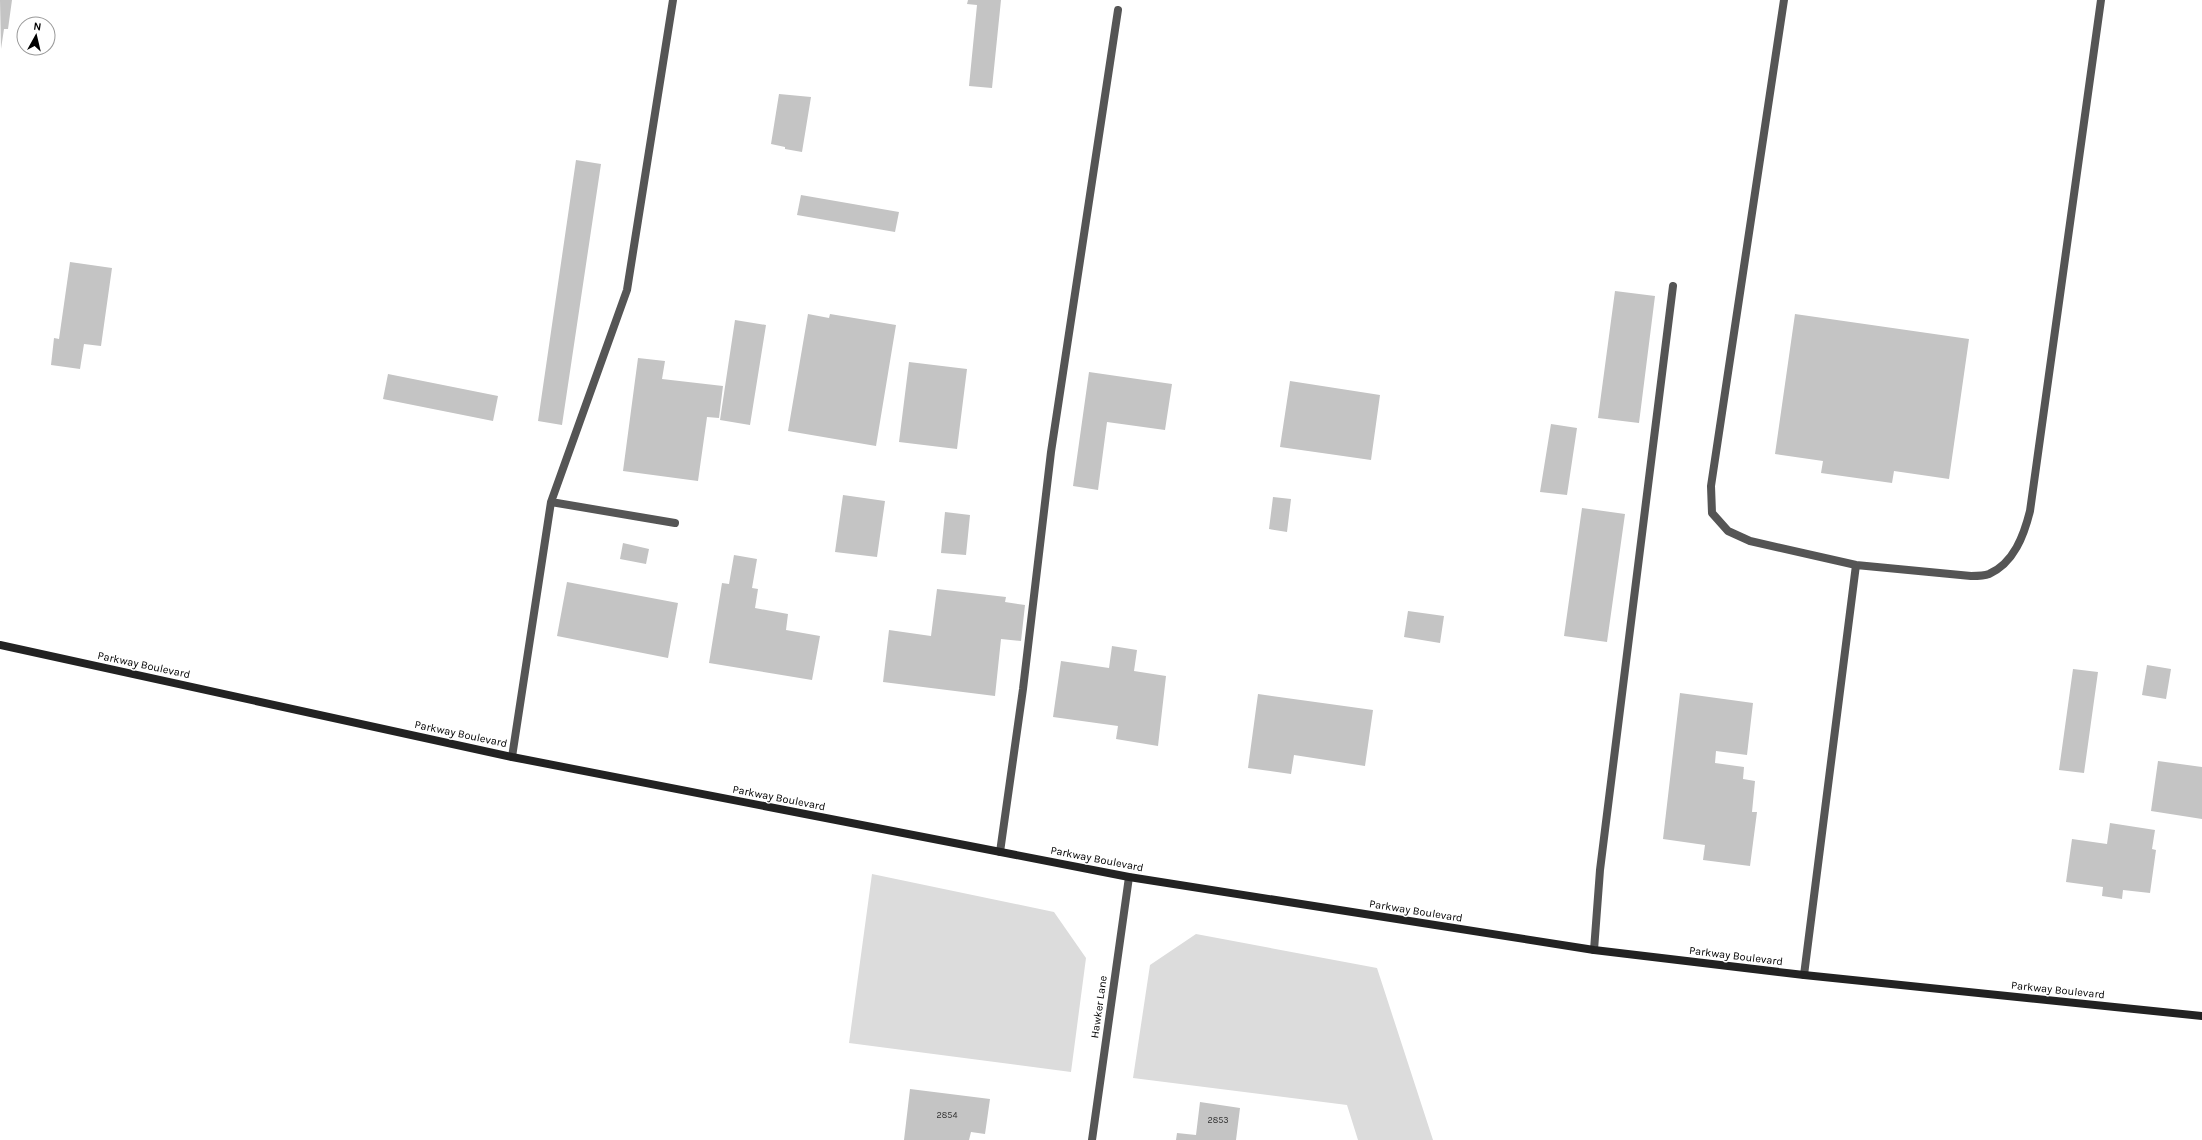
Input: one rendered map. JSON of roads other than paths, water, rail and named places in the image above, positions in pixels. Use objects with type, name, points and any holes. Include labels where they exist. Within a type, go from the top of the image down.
[{"type":"street","points":[[512,757],[551,502],[627,290],[673,0]]},
{"type":"street","points":[[1784,0],[1712,478],[1712,513],[1717,521],[1728,531],[1750,541],[1856,566],[1971,576],[1988,574],[2007,560],[2017,547],[2025,531],[2030,511],[2101,0]]},
{"type":"street","points":[[1000,852],[1023,689],[1051,452],[1118,10]]},
{"type":"street","points":[[1594,950],[1601,862],[1673,286]]},
{"type":"street","points":[[551,502],[675,523]]},
{"type":"street","points":[[1804,975],[1856,566]]},
{"type":"street","name":"Parkway Boulevard","points":[[0,645],[512,757],[1128,877],[1594,950],[1804,975],[2202,1016]]},
{"type":"street","name":"Hawker Lane","points":[[1092,1140],[1128,877]]}]
